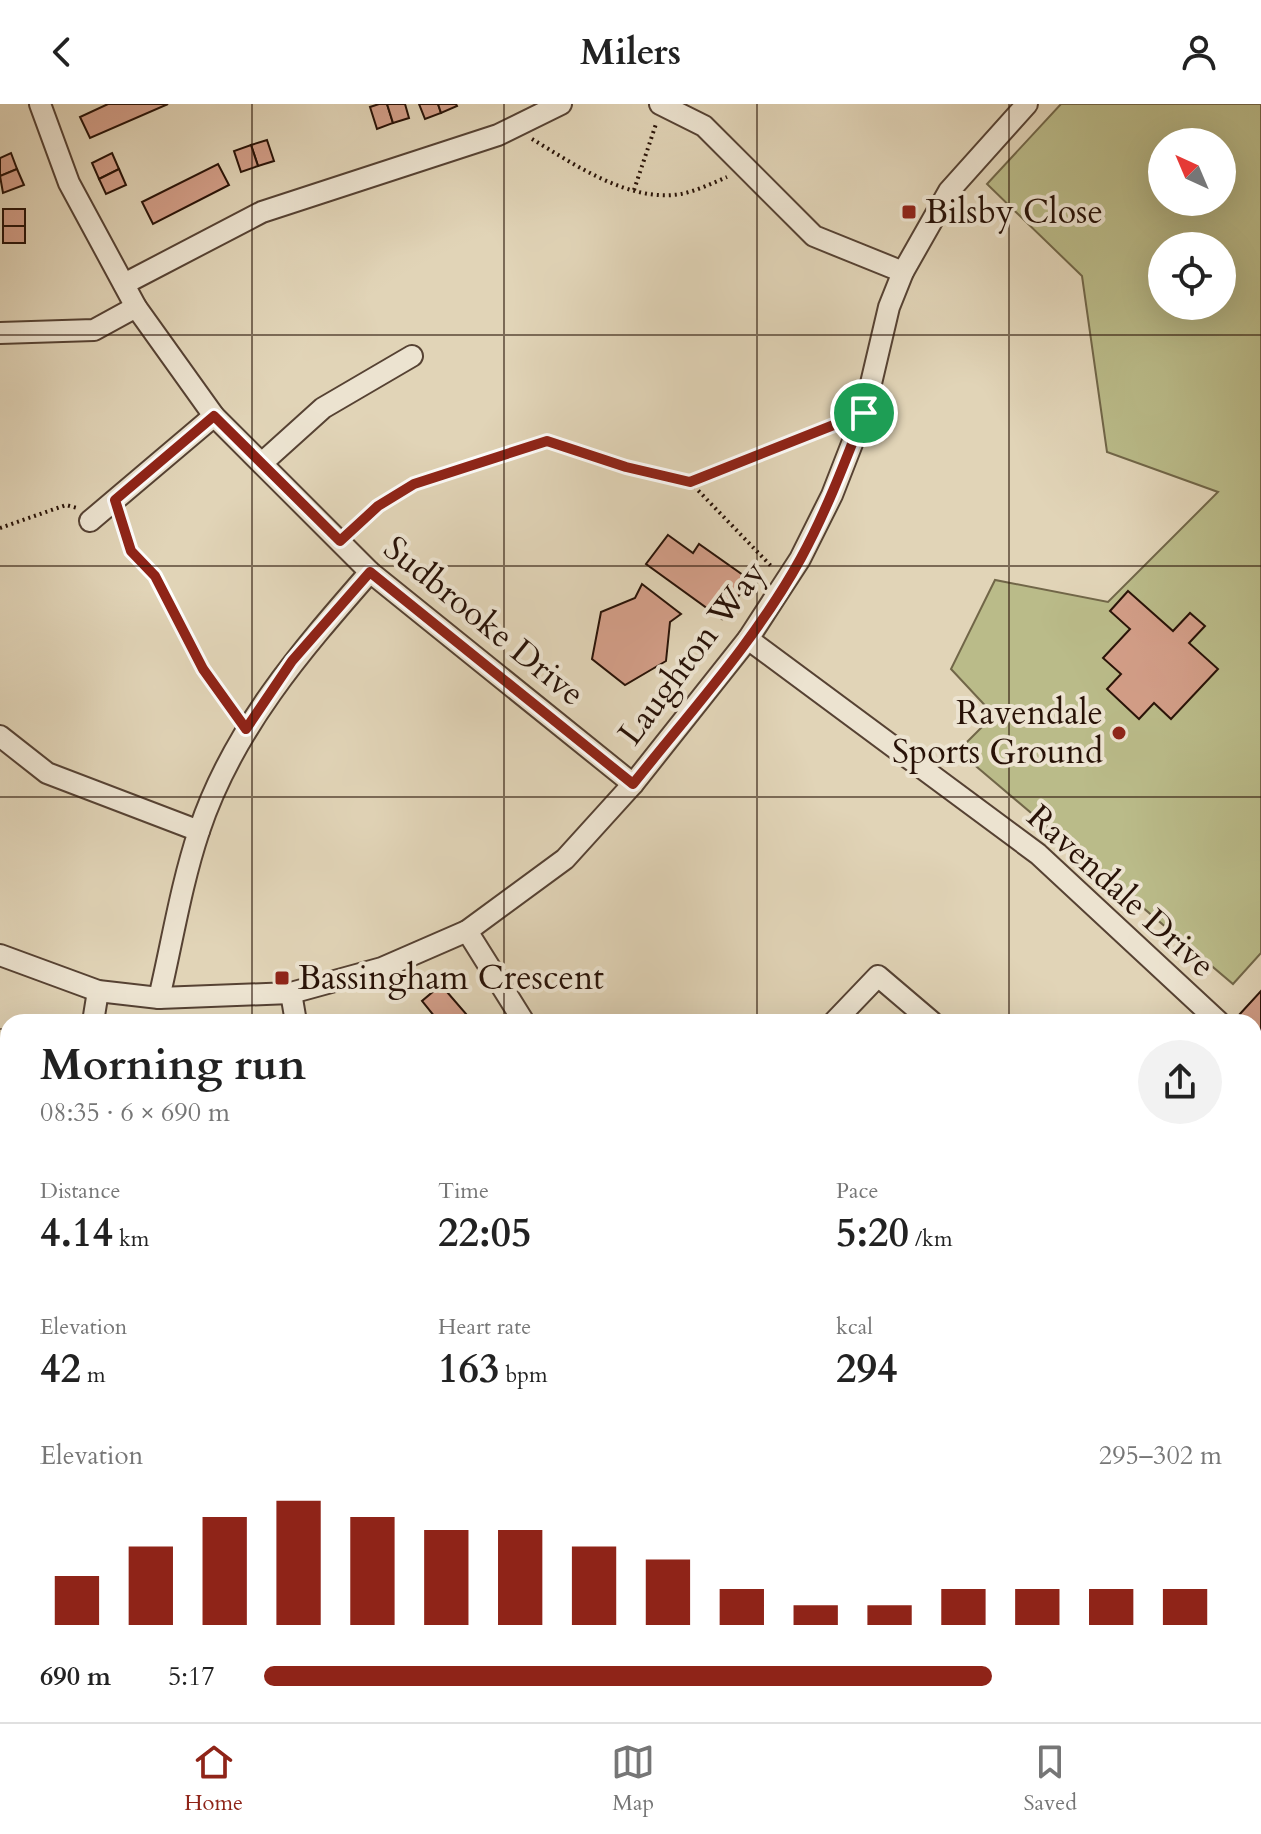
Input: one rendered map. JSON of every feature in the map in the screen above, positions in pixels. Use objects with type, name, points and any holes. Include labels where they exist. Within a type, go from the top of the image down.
[{"type":"street","name":"Sudbrooke Drive","points":[[40,104],[69,183],[136,307],[214,416],[370,572],[633,784]]},
{"type":"street","points":[[124,284],[262,212],[512,128],[561,104]]},
{"type":"street","points":[[661,104],[704,126],[814,236],[903,272]]},
{"type":"street","name":"Laughton Way","points":[[2,962],[98,991],[159,998],[291,993],[382,968],[467,931],[565,859],[633,784],[748,639],[786,581],[832,495],[864,413],[889,307],[928,222],[949,191],[1027,104]]},
{"type":"street","points":[[0,333],[94,330],[136,307]]},
{"type":"street","points":[[262,463],[323,408],[412,356]]},
{"type":"street","points":[[101,512],[214,416]]},
{"type":"street","points":[[159,998],[199,831],[246,729],[292,661],[370,572]]},
{"type":"street","name":"Ravendale Drive","points":[[748,639],[1038,854],[1204,1014]]},
{"type":"street","points":[[0,736],[47,773],[199,831]]},
{"type":"street","points":[[467,931],[519,1014]]},
{"type":"street","points":[[842,1014],[878,976],[923,1014]]},
{"type":"street","points":[[94,1014],[98,991]]},
{"type":"street","points":[[291,993],[295,1014]]},
{"type":"path","points":[[634,190],[661,104]]},
{"type":"path","points":[[512,128],[585,170],[634,190],[679,195],[748,170]]},
{"type":"path","points":[[690,482],[864,413]]},
{"type":"path","points":[[340,541],[378,506],[414,484],[547,441],[626,467],[690,482],[786,581]]},
{"type":"path","points":[[0,528],[66,505],[101,512],[155,576],[203,669],[246,729]]},
{"type":"green space","points":[[1061,104],[1261,104],[1261,953],[1233,984],[958,751],[994,715],[951,669],[995,580],[1108,602],[1218,492],[1107,452],[1082,276],[987,184]]},
{"type":"building","points":[[108,104],[168,104],[90,138],[80,117]]},
{"type":"building","points":[[387,104],[393,123],[377,129],[370,107]]},
{"type":"building","points":[[387,104],[405,104],[409,118],[393,123]]},
{"type":"building","points":[[419,104],[438,104],[441,113],[425,119]]},
{"type":"building","points":[[438,104],[456,104],[457,106],[441,113]]},
{"type":"building","points":[[267,140],[274,161],[258,166],[251,145]]},
{"type":"building","points":[[251,145],[258,166],[241,172],[234,151]]},
{"type":"building","points":[[11,153],[17,169],[0,176],[0,158]]},
{"type":"building","points":[[112,153],[119,169],[99,179],[92,163]]},
{"type":"building","points":[[218,164],[229,185],[153,224],[142,202]]},
{"type":"building","points":[[17,169],[24,185],[3,193],[0,176]]},
{"type":"building","points":[[119,169],[126,185],[106,194],[99,179]]},
{"type":"building","points":[[3,209],[25,209],[25,226],[3,226]]},
{"type":"building","points":[[3,226],[25,226],[25,243],[3,243]]},
{"type":"building","points":[[668,535],[693,553],[699,544],[750,580],[722,619],[646,564]]},
{"type":"building","points":[[642,584],[681,614],[670,622],[666,661],[625,685],[592,659],[601,612],[635,598]]},
{"type":"building","points":[[1128,591],[1173,631],[1190,613],[1205,626],[1189,643],[1218,669],[1171,719],[1154,703],[1139,719],[1107,689],[1121,674],[1103,658],[1130,629],[1110,611]]},
{"type":"building","points":[[441,985],[466,1014],[433,1014],[422,1001]]},
{"type":"building","points":[[1261,991],[1261,1014],[1240,1014]]},
{"type":"place","name":"Bilsby Close","points":[[909,212]]},
{"type":"place","name":"Ravendale Sports Ground","points":[[1119,733]]},
{"type":"place","name":"Bassingham Crescent","points":[[282,978]]},
{"type":"route","points":[[864,413],[832,495],[800,559],[748,639],[633,784],[370,572],[292,661],[246,729],[203,669],[155,576],[131,551],[115,500],[214,416],[340,541],[378,506],[414,484],[547,441],[626,467],[690,482],[864,413]]}]
